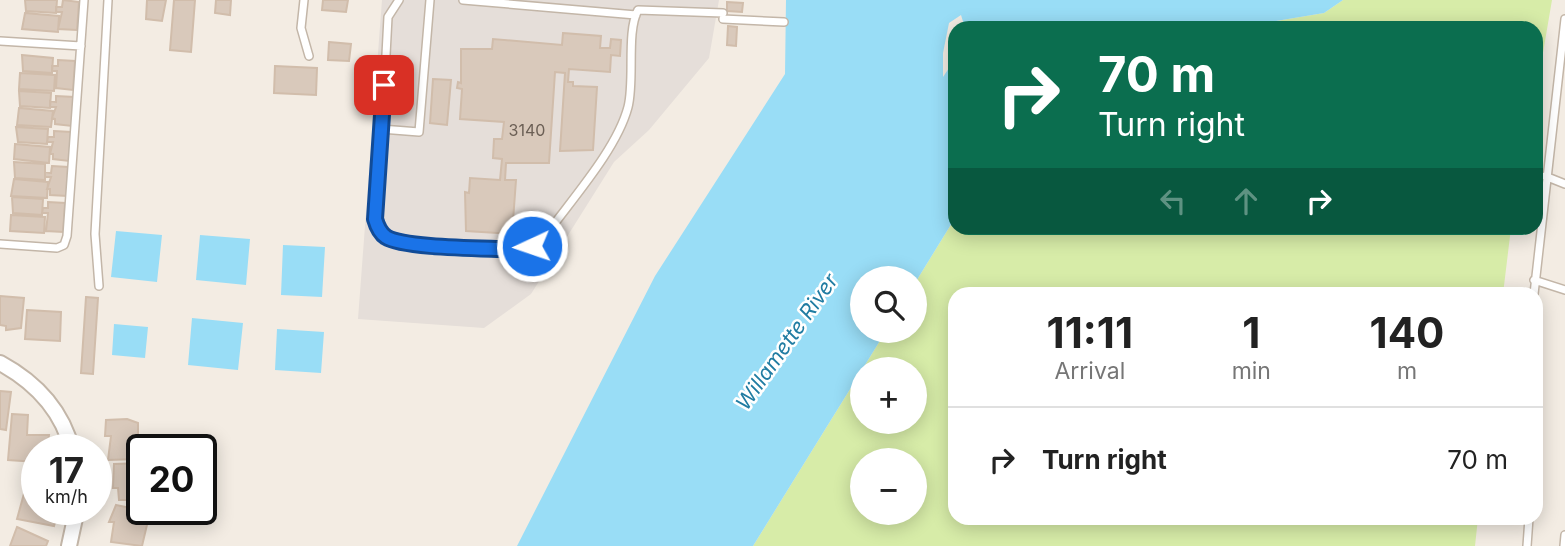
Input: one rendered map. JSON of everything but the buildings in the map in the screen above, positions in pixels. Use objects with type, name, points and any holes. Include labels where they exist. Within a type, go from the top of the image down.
[{"type":"street","points":[[0,363],[28,378],[68,434]]},
{"type":"street","points":[[69,546],[74,525]]},
{"type":"lane","points":[[0,244],[57,248],[64,245],[67,236],[84,0]]},
{"type":"lane","points":[[99,286],[95,234],[107,0]]},
{"type":"lane","points":[[304,0],[301,28],[309,56]]},
{"type":"lane","points":[[399,0],[388,17],[375,219],[383,234],[395,241],[520,250],[532,246],[546,235],[621,125],[632,86],[638,10],[651,8],[784,22]]},
{"type":"lane","points":[[381,129],[419,132],[430,0]]},
{"type":"lane","points":[[463,0],[636,15]]},
{"type":"lane","points":[[1543,195],[1565,19]]},
{"type":"lane","points":[[0,40],[81,46]]},
{"type":"lane","points":[[1545,176],[1565,184]]},
{"type":"lane","points":[[1534,287],[1539,235]]},
{"type":"lane","points":[[1534,280],[1565,289]]},
{"type":"lane","points":[[1527,546],[1529,525]]},
{"type":"lane","points":[[1564,546],[1565,535]]},
{"type":"shaded area","points":[[382,0],[719,0],[709,58],[649,130],[614,162],[531,294],[484,328],[358,319]]},
{"type":"green space","points":[[1343,0],[1552,0],[1543,53],[1543,21],[1277,21],[1324,13]]},
{"type":"green space","points":[[948,229],[948,235],[1510,235],[1504,287],[948,287],[948,525],[1477,525],[1475,546],[753,546],[850,389],[850,434],[927,434],[927,357],[870,357],[879,343],[927,343],[925,266]]},
{"type":"water","name":"Willamette River","points":[[786,0],[1343,0],[1324,13],[1277,21],[963,21],[961,15],[948,21],[943,53],[943,77],[948,70],[948,229],[925,266],[850,266],[850,343],[879,343],[870,357],[850,357],[850,389],[753,546],[517,546],[655,276],[785,74]]},
{"type":"water","points":[[116,231],[162,235],[157,282],[111,277]]},
{"type":"water","points":[[200,235],[250,239],[246,285],[196,280]]},
{"type":"water","points":[[283,245],[325,247],[322,297],[281,295]]},
{"type":"water","points":[[192,318],[243,323],[238,370],[188,365]]},
{"type":"water","points":[[114,324],[148,327],[145,358],[112,355]]},
{"type":"water","points":[[277,329],[324,332],[321,373],[275,370]]},
{"type":"route","points":[[384,85],[375,219],[383,234],[395,241],[425,244],[520,250],[532,246]]}]
